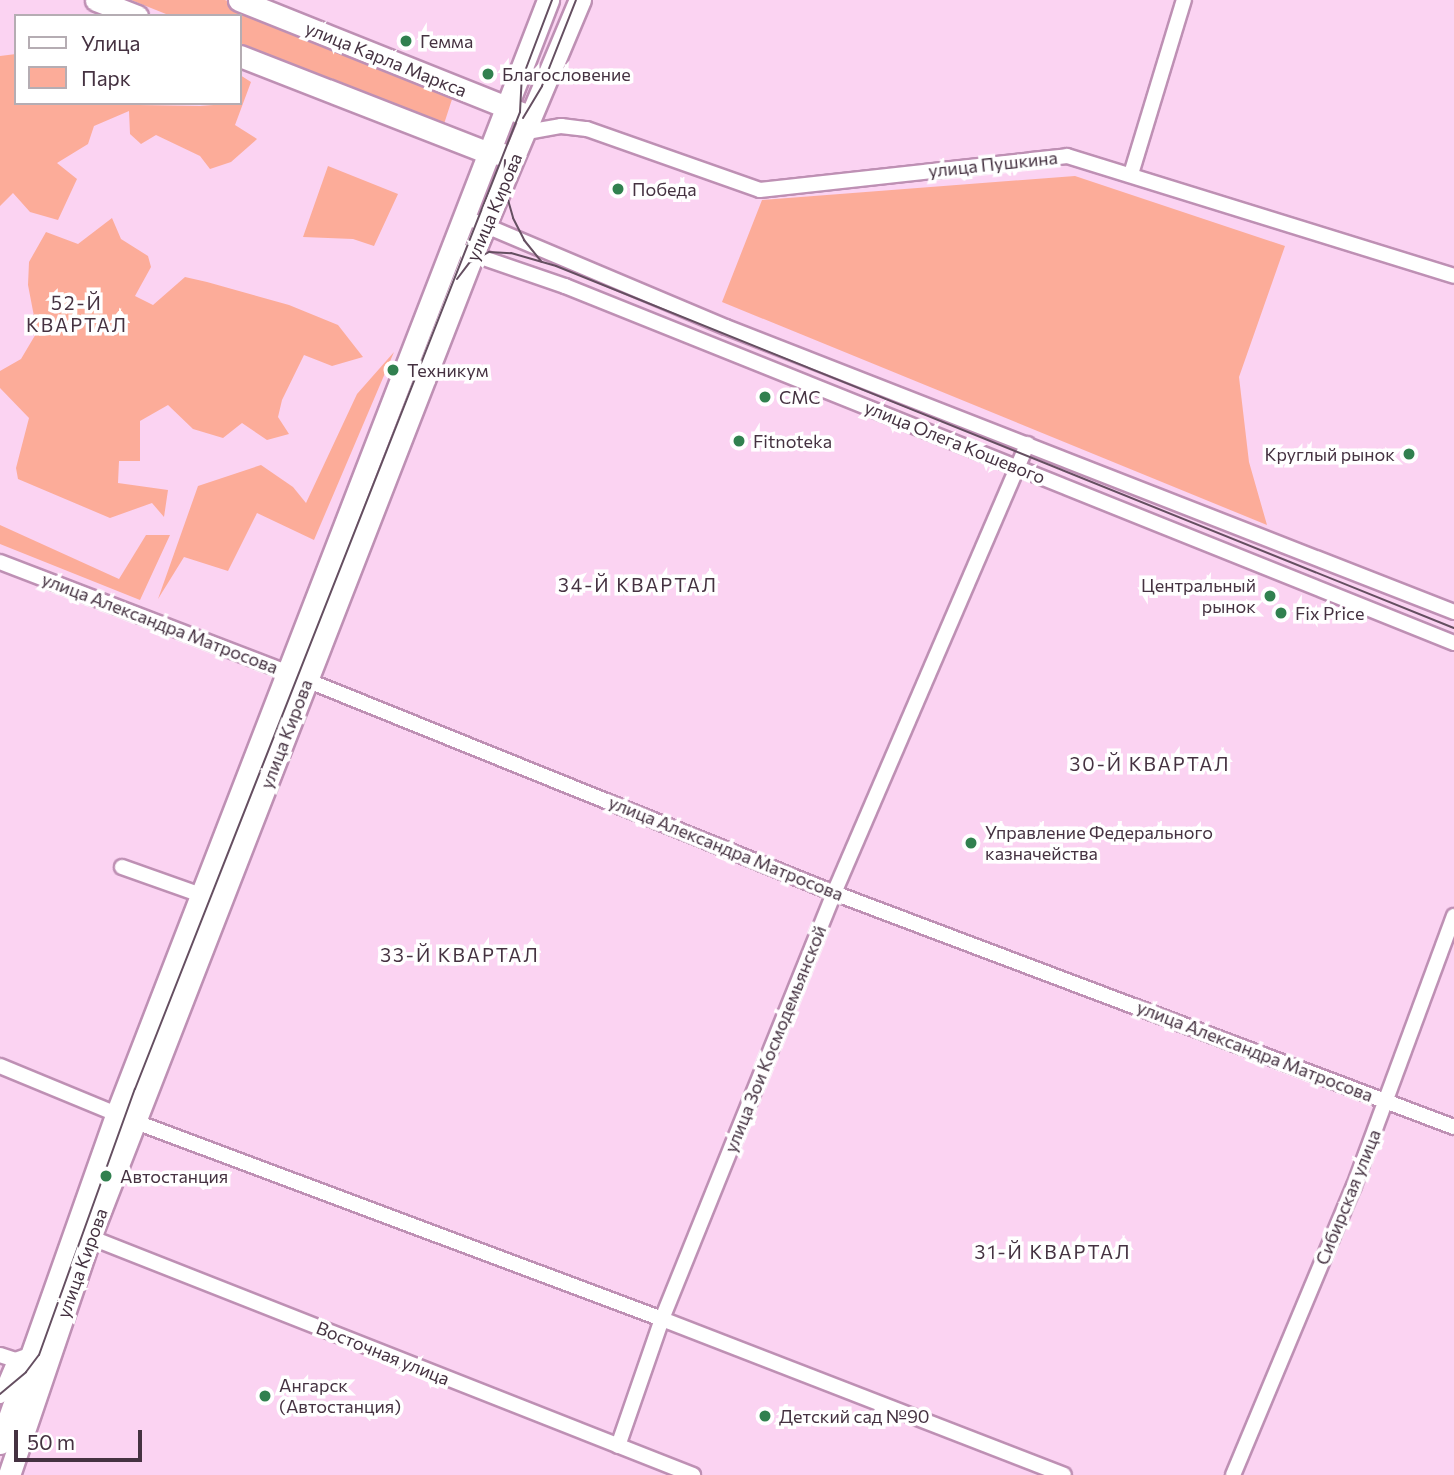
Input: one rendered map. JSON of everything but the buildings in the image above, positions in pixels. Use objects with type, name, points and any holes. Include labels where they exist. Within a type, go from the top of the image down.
[{"type":"street","points":[[96,0],[131,14]]},
{"type":"street","name":"улица Карла Маркса","points":[[239,0],[508,107],[530,125]]},
{"type":"street","name":"улица Кирова","points":[[475,222],[489,153],[548,0]]},
{"type":"street","name":"улица Кирова","points":[[9,1475],[33,1355],[76,1280],[92,1182],[126,1119],[463,251],[475,222],[516,156],[580,0]]},
{"type":"street","points":[[1131,174],[1184,0]]},
{"type":"street","points":[[242,57],[489,153],[516,156]]},
{"type":"street","name":"улица Пушкина","points":[[530,125],[587,129],[760,190],[1067,156],[1454,276]]},
{"type":"street","name":"улица Олега Кошевого","points":[[475,222],[726,327],[1454,612]]},
{"type":"street","name":"улица Олега Кошевого","points":[[463,251],[565,286],[1454,643]]},
{"type":"street","name":"улица Зои Космодемьянской","points":[[618,1446],[662,1319],[834,892],[1027,444]]},
{"type":"street","name":"улица Александра Матросова","points":[[0,562],[297,676],[834,892],[1454,1127]]},
{"type":"street","name":"улица Кирова","points":[[0,1443],[33,1355],[53,1288],[82,1234],[104,1203],[126,1119],[201,895],[297,676]]},
{"type":"street","points":[[122,867],[201,895]]},
{"type":"street","name":"Сибирская улица","points":[[1233,1475],[1354,1185],[1454,916]]},
{"type":"street","points":[[0,1066],[126,1119],[662,1319],[1064,1475]]},
{"type":"street","points":[[92,1182],[104,1203]]},
{"type":"street","name":"Восточная улица","points":[[82,1234],[693,1475]]},
{"type":"street","points":[[53,1288],[76,1280]]},
{"type":"street","points":[[0,1355],[33,1355]]},
{"type":"street","points":[[0,1396],[33,1355]]},
{"type":"green space","points":[[131,0],[225,0],[455,90],[444,124],[242,44],[242,14],[166,14]]},
{"type":"green space","points":[[14,54],[14,105],[242,105],[242,76],[251,82],[235,125],[257,139],[231,162],[210,169],[200,156],[156,135],[141,144],[130,134],[129,111],[94,126],[88,144],[57,163],[77,179],[58,220],[30,212],[13,193],[0,206],[0,56]]},
{"type":"green space","points":[[328,166],[398,194],[374,246],[353,239],[303,237]]},
{"type":"green space","points":[[1075,176],[1285,246],[1239,377],[1249,462],[1267,525],[722,302],[762,200]]},
{"type":"green space","points":[[112,218],[121,239],[148,256],[151,267],[135,296],[153,305],[185,277],[207,282],[289,305],[338,325],[363,357],[332,366],[304,355],[282,400],[278,417],[289,434],[267,440],[242,423],[223,438],[193,429],[168,405],[140,421],[140,461],[119,461],[118,483],[168,490],[164,517],[152,503],[110,518],[18,479],[16,468],[29,418],[0,388],[0,371],[21,359],[37,332],[28,285],[29,262],[46,232],[78,244]]},
{"type":"green space","points":[[394,352],[314,540],[257,513],[228,571],[184,557],[158,599],[198,486],[261,465],[293,487],[306,503],[357,394]]},
{"type":"green space","points":[[0,525],[119,579],[146,535],[170,535],[140,600],[0,544]]},
{"type":"tram line","points":[[0,1394],[26,1372],[39,1355],[135,1089],[520,112],[522,79],[552,0]]},
{"type":"tram line","points":[[523,118],[542,86],[576,0]]},
{"type":"tram line","points":[[505,160],[504,186],[513,218],[524,240],[542,262]]},
{"type":"tram line","points":[[457,279],[469,263],[489,252],[511,253],[556,266],[1454,628]]},
{"type":"place","name":"Гемма","points":[[406,41]]},
{"type":"place","name":"Благословение","points":[[488,74]]},
{"type":"place","name":"Победа","points":[[618,189]]},
{"type":"place","name":"Техникум","points":[[393,370]]},
{"type":"place","name":"СМС","points":[[765,397]]},
{"type":"place","name":"Fitnoteka","points":[[739,441]]},
{"type":"place","name":"Круглый рынок","points":[[1409,454]]},
{"type":"place","name":"Центральный рынок","points":[[1270,596]]},
{"type":"place","name":"Fix Price","points":[[1281,613]]},
{"type":"place","name":"Управление Федерального казначейства","points":[[971,843]]},
{"type":"place","name":"Автостанция","points":[[106,1176]]},
{"type":"place","name":"Ангарск (Автостанция)","points":[[265,1396]]},
{"type":"place","name":"Детский сад №90","points":[[765,1416]]},
{"type":"district","name":"52-Й КВАРТАЛ","points":[[77,314]]},
{"type":"district","name":"34-Й КВАРТАЛ","points":[[638,585]]},
{"type":"district","name":"30-Й КВАРТАЛ","points":[[1150,764]]},
{"type":"district","name":"33-Й КВАРТАЛ","points":[[460,955]]},
{"type":"district","name":"31-Й КВАРТАЛ","points":[[1053,1252]]}]
